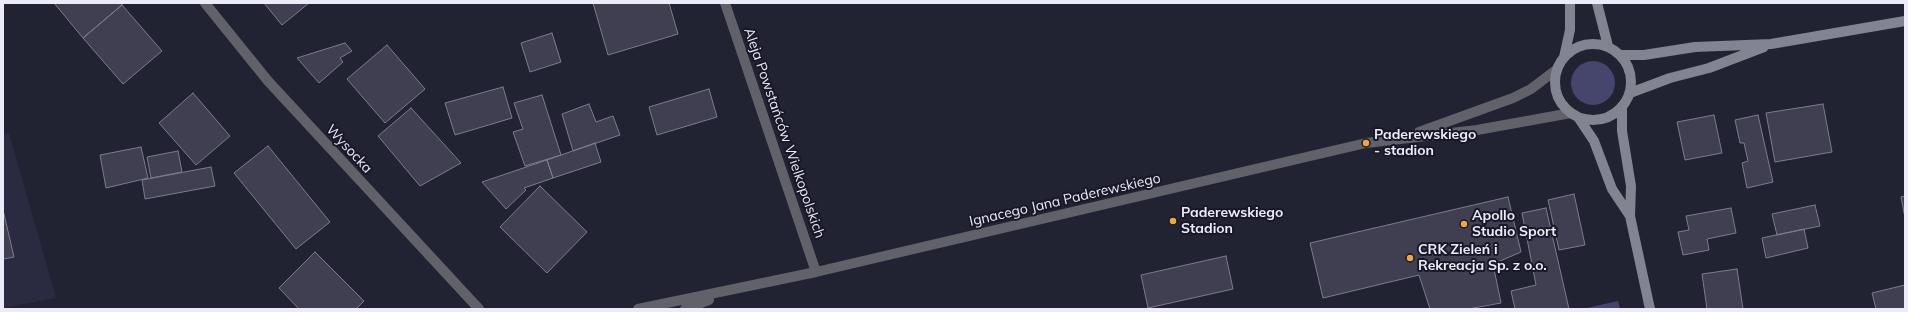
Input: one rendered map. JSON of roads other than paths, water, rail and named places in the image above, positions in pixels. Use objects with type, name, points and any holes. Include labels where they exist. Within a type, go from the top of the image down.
[{"type":"street","name":"Wysocka","points":[[205,3],[268,81],[479,309]]},
{"type":"street","name":"Aleja Powstańców Wielkopolskich","points":[[725,3],[816,272]]},
{"type":"street","points":[[1400,138],[1513,98],[1531,89],[1556,70],[1564,56],[1570,30],[1570,3]]},
{"type":"street","points":[[1597,3],[1608,46]]},
{"type":"street","points":[[1621,55],[1644,55],[1695,46],[1771,44],[1905,21]]},
{"type":"street","points":[[1400,138],[1477,130],[1574,115],[1594,120],[1601,119],[1616,112],[1622,107],[1630,93],[1631,85],[1629,69],[1621,55],[1608,46],[1592,43],[1584,44],[1570,51],[1564,56]]},
{"type":"street","points":[[1630,93],[1670,78],[1709,68],[1771,44]]},
{"type":"street","points":[[1556,70],[1556,94],[1565,108],[1574,115],[1594,141],[1612,189],[1630,216]]},
{"type":"street","points":[[1622,107],[1622,130],[1630,181],[1630,216],[1650,309]]},
{"type":"street","name":"Ignacego Jana Paderewskiego","points":[[638,309],[816,272],[1366,143],[1400,138]]},
{"type":"street","name":"Ignacego Jana Paderewskiego","points":[[685,309],[737,289]]},
{"type":"place","name":"Paderewskiego - stadion","points":[[1366,143]]},
{"type":"place","name":"Paderewskiego Stadion","points":[[1173,221]]},
{"type":"place","name":"Apollo Studio Sport","points":[[1464,224]]},
{"type":"place","name":"CRK Zieleń i Rekreacja Sp. z o.o.","points":[[1410,258]]}]
